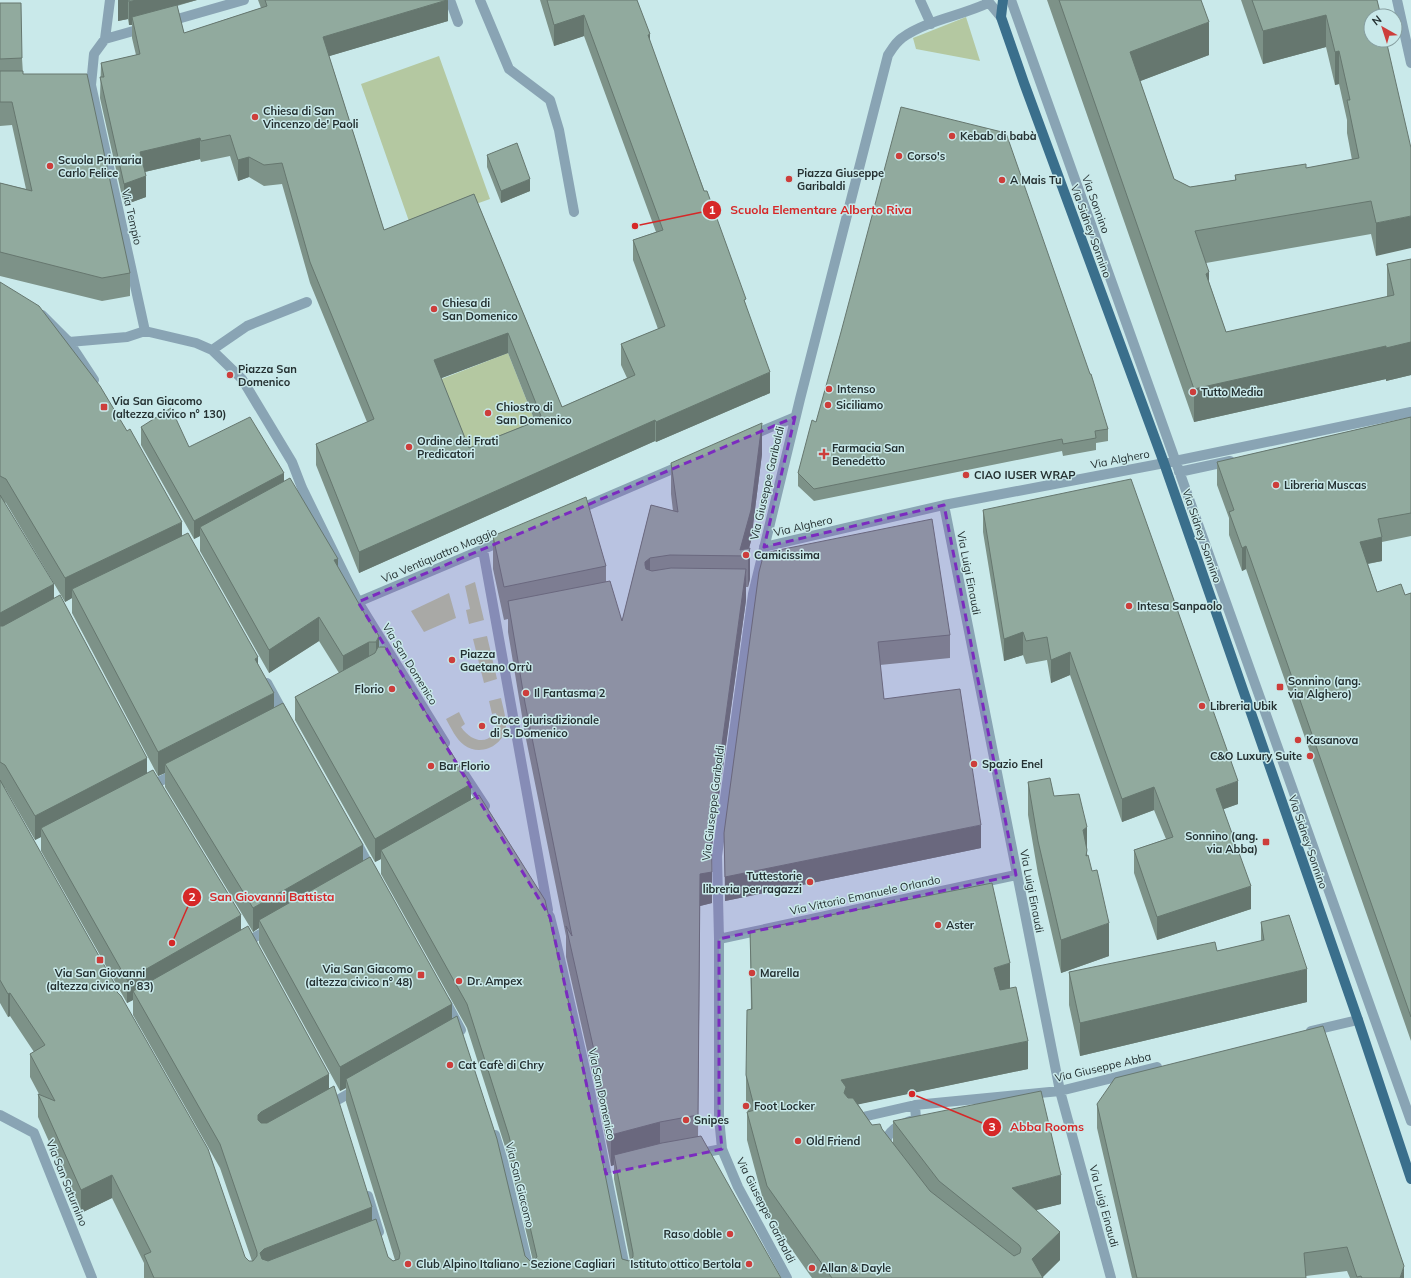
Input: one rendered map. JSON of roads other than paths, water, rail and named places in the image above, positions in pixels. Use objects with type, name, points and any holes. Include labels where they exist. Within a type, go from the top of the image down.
[{"type":"main road","points":[[1001,17],[1003,0]]},
{"type":"main road","name":"Via Sidney Sonnino","points":[[1001,17],[1164,463],[1358,1020],[1411,1179]]},
{"type":"street","points":[[110,0],[105,39],[244,0]]},
{"type":"street","points":[[450,0],[458,22]]},
{"type":"street","points":[[480,0],[508,69],[550,100],[559,130],[574,212]]},
{"type":"street","points":[[920,0],[931,24]]},
{"type":"street","name":"Via Sonnino","points":[[1011,0],[1411,1121]]},
{"type":"street","points":[[1397,0],[1411,63]]},
{"type":"street","points":[[738,442],[795,418],[888,55],[901,38],[931,24],[973,10],[988,1],[1001,17]]},
{"type":"street","name":"Via Tempio","points":[[105,39],[94,54],[91,84],[145,332]]},
{"type":"street","points":[[78,86],[91,84]]},
{"type":"street","points":[[69,342],[127,337],[145,332],[196,343],[212,350],[247,326],[307,302]]},
{"type":"street","points":[[32,307],[49,320],[69,342],[99,388]]},
{"type":"street","name":"Via San Domenico","points":[[212,350],[242,379],[292,462],[302,488],[358,602],[452,753]]},
{"type":"street","name":"Via Alghero","points":[[764,547],[944,505],[1175,461],[1411,412]]},
{"type":"street","name":"Via Giuseppe Garibaldi","points":[[787,1278],[738,1188],[722,1149],[719,1117],[719,939],[717,856],[748,594],[764,547],[795,418]]},
{"type":"street","points":[[1179,472],[1240,459]]},
{"type":"street","points":[[570,513],[694,460]]},
{"type":"street","name":"Via Luigi Einaudi","points":[[944,505],[1016,875],[1060,1091],[1111,1278]]},
{"type":"street","name":"Via Ventiquattro Maggio","points":[[358,602],[512,538]]},
{"type":"street","name":"Via San Domenico","points":[[483,550],[502,627],[550,917],[610,1173],[627,1278]]},
{"type":"street","points":[[382,665],[393,659]]},
{"type":"street","points":[[260,671],[288,720]]},
{"type":"street","points":[[141,791],[189,767]]},
{"type":"street","points":[[460,767],[487,811],[475,813]]},
{"type":"street","points":[[353,836],[373,872]]},
{"type":"street","name":"Via Vittorio Emanuele Orlando","points":[[719,939],[1016,875]]},
{"type":"street","name":"Via San Domenico","points":[[534,889],[550,917]]},
{"type":"street","points":[[237,948],[277,925]]},
{"type":"street","points":[[442,995],[460,1033]]},
{"type":"street","points":[[1302,1033],[1358,1020]]},
{"type":"street","name":"Via Giuseppe Abba","points":[[850,1120],[915,1105],[1060,1091],[1166,1065]]},
{"type":"street","points":[[318,1111],[366,1084]]},
{"type":"street","points":[[891,1159],[887,1153],[885,1144],[895,1127],[916,1118],[915,1105]]},
{"type":"street","name":"Via San Saturnino","points":[[0,1115],[34,1133],[92,1278]]},
{"type":"street","name":"Via San Giacomo","points":[[491,1125],[503,1161],[531,1278]]},
{"type":"street","points":[[684,1156],[722,1149]]},
{"type":"street","points":[[366,1190],[378,1238]]},
{"type":"place","name":"Chiesa di San Vincenzo de' Paoli","points":[[255,117]]},
{"type":"place","name":"Kebab di babà","points":[[952,136]]},
{"type":"place","name":"Corso's","points":[[899,156]]},
{"type":"place","name":"Scuola Primaria Carlo Felice","points":[[50,166]]},
{"type":"place","name":"Piazza Giuseppe Garibaldi","points":[[789,179]]},
{"type":"place","name":"A Mais Tu","points":[[1002,180]]},
{"type":"place","name":"Scuola Elementare Alberto Riva","points":[[635,226]]},
{"type":"place","name":"Chiesa di San Domenico","points":[[434,309]]},
{"type":"place","name":"Piazza San Domenico","points":[[230,375]]},
{"type":"place","name":"Intenso","points":[[829,389]]},
{"type":"place","name":"Tutto Media","points":[[1193,392]]},
{"type":"place","name":"Siciliamo","points":[[828,405]]},
{"type":"place","name":"Via San Giacomo (altezza civico n° 130)","points":[[104,407]]},
{"type":"place","name":"Chiostro di San Domenico","points":[[488,413]]},
{"type":"place","name":"Ordine dei Frati Predicatori","points":[[409,447]]},
{"type":"place","name":"Farmacia San Benedetto","points":[[824,454]]},
{"type":"place","name":"CIAO IUSER WRAP","points":[[966,475]]},
{"type":"place","name":"Libreria Muscas","points":[[1276,485]]},
{"type":"place","name":"Camicissima","points":[[746,555]]},
{"type":"place","name":"Intesa Sanpaolo","points":[[1129,606]]},
{"type":"place","name":"Piazza Gaetano Orrù","points":[[452,660]]},
{"type":"place","name":"Sonnino (ang. via Alghero)","points":[[1280,687]]},
{"type":"place","name":"Florio","points":[[392,689]]},
{"type":"place","name":"Il Fantasma 2","points":[[526,693]]},
{"type":"place","name":"Libreria Ubik","points":[[1202,706]]},
{"type":"place","name":"Croce giurisdizionale di S. Domenico","points":[[482,726]]},
{"type":"place","name":"Kasanova","points":[[1298,740]]},
{"type":"place","name":"C&O Luxury Suite","points":[[1310,756]]},
{"type":"place","name":"Spazio Enel","points":[[974,764]]},
{"type":"place","name":"Bar Florio","points":[[431,766]]},
{"type":"place","name":"Sonnino (ang. via Abba)","points":[[1266,842]]},
{"type":"place","name":"Tuttestorie libreria per ragazzi","points":[[810,882]]},
{"type":"place","name":"Aster","points":[[938,925]]},
{"type":"place","name":"San Giovanni Battista","points":[[172,943]]},
{"type":"place","name":"Via San Giovanni (altezza civico n° 83)","points":[[100,960]]},
{"type":"place","name":"Marella","points":[[752,973]]},
{"type":"place","name":"Via San Giacomo (altezza civico n° 48)","points":[[421,975]]},
{"type":"place","name":"Dr. Ampex","points":[[459,981]]},
{"type":"place","name":"Cat Cafè di Chry","points":[[450,1065]]},
{"type":"place","name":"Abba Rooms","points":[[912,1094]]},
{"type":"place","name":"Foot Locker","points":[[746,1106]]},
{"type":"place","name":"Snipes","points":[[686,1120]]},
{"type":"place","name":"Old Friend","points":[[798,1141]]},
{"type":"place","name":"Raso doble","points":[[730,1234]]},
{"type":"place","name":"Club Alpino Italiano - Sezione Cagliari","points":[[408,1264]]},
{"type":"place","name":"Istituto ottico Bertola","points":[[749,1264]]},
{"type":"place","name":"Allan & Dayle","points":[[812,1268]]}]
